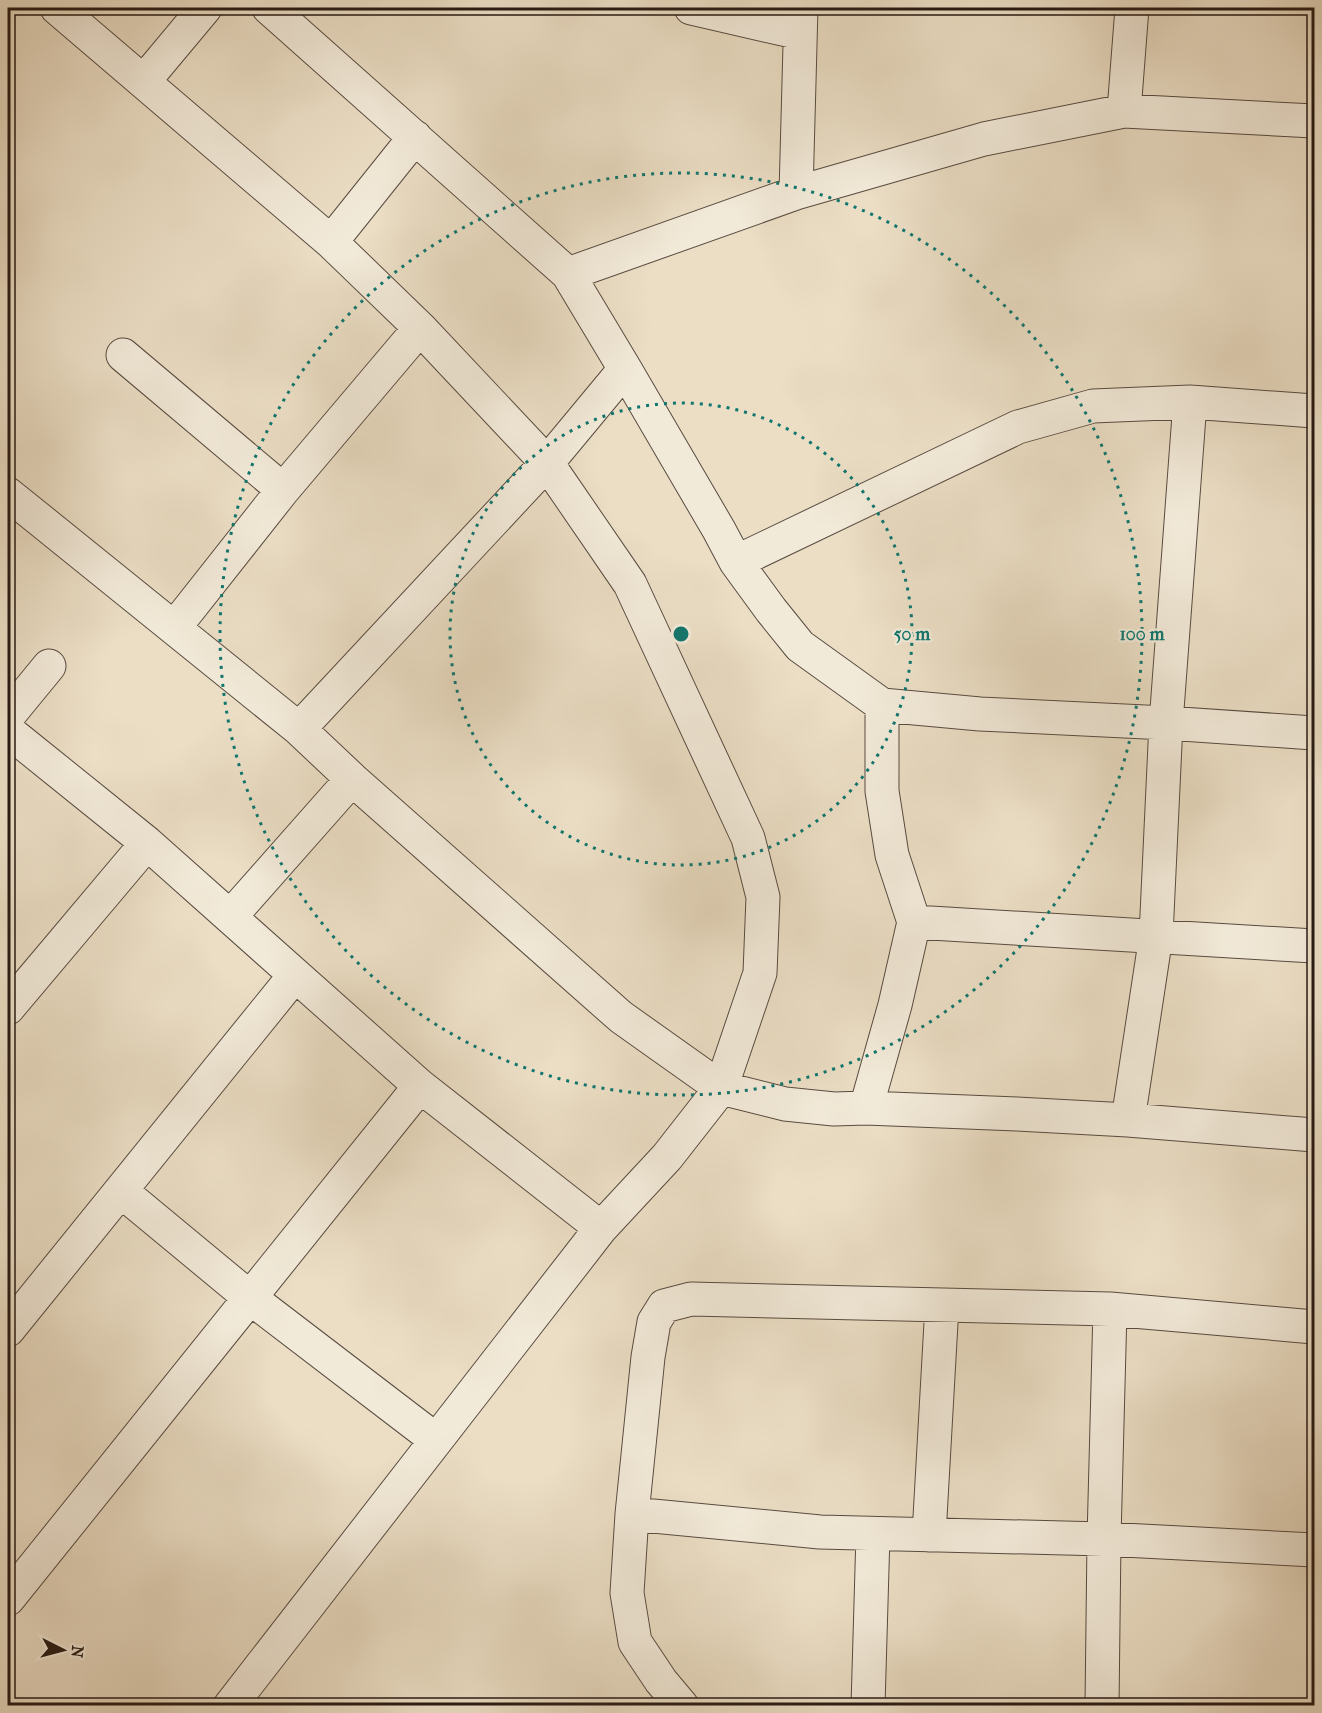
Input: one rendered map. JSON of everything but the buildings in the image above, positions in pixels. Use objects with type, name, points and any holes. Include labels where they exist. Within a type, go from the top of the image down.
[{"type":"street","points":[[144,81],[205,8]]},
{"type":"street","points":[[269,8],[568,274],[736,562],[800,646],[882,705],[980,714],[1314,733]]},
{"type":"street","points":[[691,8],[801,20],[796,193]]},
{"type":"street","points":[[1124,111],[1132,8]]},
{"type":"street","points":[[67,11],[144,81],[332,242],[420,327],[547,463],[630,584],[748,838],[763,897],[760,973],[721,1088],[667,1157],[601,1228],[230,1706]]},
{"type":"street","points":[[568,274],[796,193],[984,139],[1124,111],[1314,121]]},
{"type":"street","points":[[332,242],[415,137]]},
{"type":"street","points":[[174,628],[284,490],[420,327]]},
{"type":"street","points":[[123,355],[284,490]]},
{"type":"street","points":[[299,729],[547,463],[625,369]]},
{"type":"street","points":[[736,562],[1018,427],[1054,416],[1093,406],[1190,402],[1314,411]]},
{"type":"street","points":[[1128,1120],[1156,936],[1166,723],[1190,402]]},
{"type":"street","points":[[8,494],[299,729],[352,779],[621,1017],[721,1088],[785,1104],[834,1109],[866,1108],[1128,1120],[1314,1135]]},
{"type":"street","points":[[8,716],[49,666]]},
{"type":"street","points":[[866,1108],[895,1005],[914,922],[892,855],[882,791],[882,705]]},
{"type":"street","points":[[8,731],[147,843],[420,1086],[601,1228]]},
{"type":"street","points":[[230,917],[352,779]]},
{"type":"street","points":[[8,1008],[147,843]]},
{"type":"street","points":[[914,922],[1314,946]]},
{"type":"street","points":[[8,1330],[296,975]]},
{"type":"street","points":[[10,1590],[420,1086]]},
{"type":"street","points":[[121,1191],[249,1297],[436,1440]]},
{"type":"street","points":[[682,1706],[661,1681],[635,1642],[627,1593],[632,1514],[648,1357],[654,1322],[664,1306],[692,1299],[1110,1309],[1314,1327]]},
{"type":"street","points":[[929,1535],[942,1305]]},
{"type":"street","points":[[1102,1706],[1110,1309]]},
{"type":"street","points":[[632,1514],[820,1532],[1104,1539],[1314,1550]]},
{"type":"street","points":[[868,1706],[873,1534]]}]
